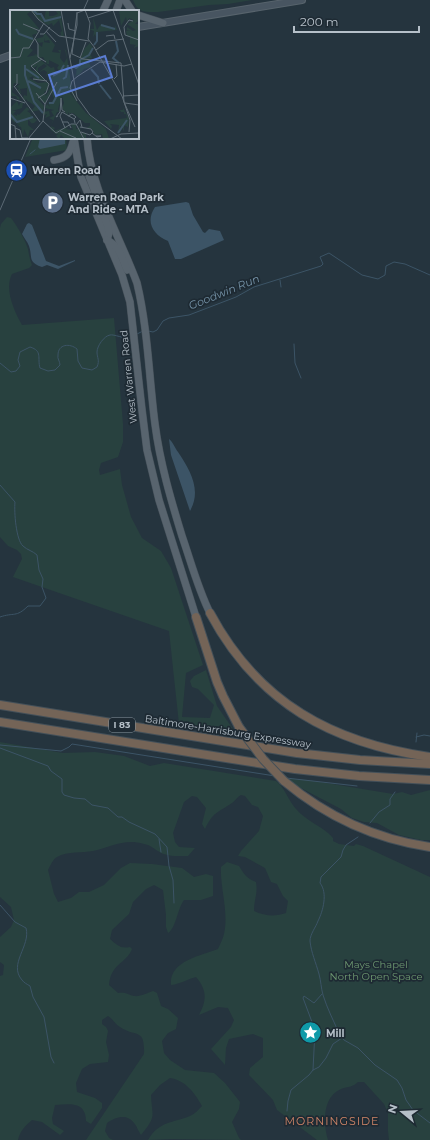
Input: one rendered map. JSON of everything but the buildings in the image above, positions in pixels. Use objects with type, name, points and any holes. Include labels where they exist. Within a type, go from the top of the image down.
[{"type":"highway","points":[[210,613],[225,639],[248,668],[272,692],[298,712],[326,728],[356,740],[394,751],[430,757]]},
{"type":"highway","points":[[196,617],[223,696],[240,727],[263,759],[284,781],[316,805],[347,823],[391,840],[430,847]]},
{"type":"highway","name":"Baltimore-Harrisburg Expressway","points":[[0,705],[297,753],[379,762],[430,764]]},
{"type":"highway","name":"I 83","points":[[0,722],[295,769],[359,776],[430,780]]},
{"type":"main road","points":[[103,10],[108,0]]},
{"type":"main road","points":[[116,10],[120,0]]},
{"type":"main road","points":[[125,0],[131,10]]},
{"type":"main road","points":[[139,27],[302,0]]},
{"type":"main road","points":[[139,15],[163,23]]},
{"type":"main road","points":[[0,59],[10,55]]},
{"type":"main road","points":[[54,160],[67,156],[74,139]]},
{"type":"main road","name":"West Warren Road","points":[[74,139],[82,176],[126,287],[131,307],[144,428],[152,472],[196,617]]},
{"type":"main road","points":[[86,139],[89,178],[108,227],[109,233],[107,240],[114,243],[117,248],[132,282],[143,313]]},
{"type":"main road","points":[[87,146],[94,178],[137,283],[143,313],[155,426],[164,470],[196,579],[210,613]]},
{"type":"green space","points":[[133,0],[252,0],[158,12],[146,12],[140,10]]},
{"type":"green space","points":[[33,139],[66,139],[67,150],[25,157]]},
{"type":"green space","points":[[7,217],[11,218],[23,237],[32,265],[29,268],[12,274],[9,286],[11,300],[22,325],[114,318],[123,424],[123,442],[118,457],[101,463],[99,470],[100,475],[120,469],[122,485],[131,517],[142,538],[161,551],[171,568],[203,665],[186,673],[182,717],[210,718],[214,705],[198,689],[192,687],[190,681],[194,676],[206,670],[217,706],[237,735],[179,724],[169,631],[13,577],[22,559],[21,554],[17,550],[8,546],[0,537],[0,228],[1,224]]},
{"type":"green space","name":"Mays Chapel North Open Space","points":[[0,742],[63,753],[95,752],[124,756],[150,766],[164,763],[276,781],[282,787],[296,809],[305,817],[325,830],[333,838],[333,841],[339,844],[354,846],[356,844],[363,846],[430,877],[430,1140],[389,1140],[388,1113],[384,1104],[364,1082],[358,1082],[352,1086],[341,1089],[330,1098],[327,1104],[325,1119],[328,1140],[317,1140],[277,1110],[273,1100],[249,1075],[250,1068],[263,1057],[263,1038],[253,1034],[229,1039],[226,1048],[225,1065],[211,1049],[231,1027],[234,1020],[228,1008],[218,1007],[199,1015],[205,995],[200,982],[196,977],[171,985],[175,970],[180,965],[195,957],[218,949],[224,936],[226,917],[221,867],[227,862],[239,866],[246,876],[256,882],[257,890],[254,911],[270,915],[286,913],[288,901],[283,896],[277,884],[271,882],[265,868],[245,857],[238,856],[259,831],[263,816],[258,807],[252,805],[245,796],[241,795],[213,816],[205,829],[202,824],[206,808],[197,797],[192,796],[184,802],[173,833],[175,842],[179,847],[195,848],[188,856],[168,855],[161,853],[146,844],[130,842],[93,851],[61,855],[54,859],[48,870],[54,894],[58,902],[71,898],[79,892],[89,892],[104,885],[121,868],[130,863],[182,868],[194,877],[206,874],[213,876],[213,896],[201,900],[184,900],[175,923],[171,931],[168,933],[166,927],[163,890],[154,885],[146,889],[133,902],[129,914],[112,930],[110,939],[119,946],[130,947],[132,949],[113,972],[109,985],[118,993],[134,996],[153,991],[157,993],[161,1006],[168,1009],[178,1018],[176,1029],[168,1033],[162,1041],[164,1053],[170,1060],[185,1070],[214,1073],[225,1083],[240,1102],[239,1109],[232,1122],[241,1140],[148,1140],[157,1129],[192,1115],[202,1106],[196,1096],[185,1084],[170,1078],[160,1085],[151,1095],[151,1120],[141,1135],[131,1120],[121,1117],[107,1123],[105,1131],[109,1138],[113,1140],[86,1140],[144,1054],[143,1040],[141,1036],[120,1027],[108,1016],[102,1020],[102,1024],[108,1031],[106,1042],[109,1055],[108,1062],[90,1064],[82,1069],[76,1083],[77,1092],[95,1098],[102,1103],[102,1108],[91,1124],[86,1121],[83,1110],[80,1107],[71,1104],[55,1105],[52,1118],[53,1124],[64,1131],[60,1135],[42,1122],[32,1120],[23,1129],[18,1140],[0,1140],[0,976],[3,975],[4,965],[0,962],[0,937],[11,927],[14,920],[11,907],[0,897]]},
{"type":"green space","points":[[286,778],[308,780],[393,794],[402,792],[411,795],[430,790],[430,840],[421,840],[399,835],[377,823],[364,822],[352,818],[341,809],[297,786]]},
{"type":"water","points":[[40,139],[65,139],[65,144],[40,149],[38,147]]},
{"type":"water","points":[[186,202],[189,203],[193,215],[203,232],[205,233],[209,229],[220,231],[224,240],[181,259],[175,259],[168,241],[158,235],[152,227],[151,218],[155,207]]},
{"type":"water","points":[[29,223],[32,225],[46,261],[59,266],[75,261],[58,269],[47,265],[42,267],[34,263],[31,259],[29,246],[22,234]]},
{"type":"water","points":[[169,439],[187,466],[193,480],[195,495],[190,511],[171,455]]},
{"type":"waterway","points":[[30,154],[35,150]]},
{"type":"waterway","name":"Goodwin Run","points":[[148,331],[153,332],[157,330],[163,321],[169,318],[189,315],[236,297],[254,287],[321,266],[323,264],[320,257],[329,253],[362,275],[378,279],[385,275],[386,266],[394,262],[405,264],[430,275]]},
{"type":"waterway","points":[[280,280],[281,287]]},
{"type":"waterway","name":"Goodwin Run","points":[[137,334],[143,331]]},
{"type":"waterway","name":"Goodwin Run","points":[[0,363],[11,372],[16,371],[20,366],[18,360],[20,352],[30,347],[37,351],[39,355],[40,368],[48,371],[55,370],[60,365],[58,358],[60,349],[68,345],[77,349],[78,361],[82,368],[92,370],[98,365],[97,350],[105,337],[112,335],[131,338]]},
{"type":"waterway","points":[[294,344],[295,363],[301,378]]},
{"type":"waterway","points":[[0,485],[15,502],[16,526],[21,543],[37,555],[39,570],[43,579],[42,587],[46,598],[40,606],[28,606],[21,612],[0,617]]},
{"type":"waterway","points":[[416,742],[417,733]]},
{"type":"waterway","points":[[416,737],[424,735],[430,736]]},
{"type":"waterway","points":[[0,745],[61,751],[72,744],[275,776]]},
{"type":"waterway","points":[[0,748],[48,766],[51,771],[62,779],[62,792],[64,795],[85,799],[92,805],[108,808],[118,817],[122,817],[129,822],[155,834],[167,847],[169,866],[173,880],[174,903]]},
{"type":"waterway","points":[[286,778],[357,786]]},
{"type":"waterway","points":[[370,823],[379,812],[390,805],[390,799],[395,792]]},
{"type":"waterway","points":[[358,837],[346,845],[341,857],[321,877],[320,883],[324,892],[324,902],[320,917],[310,938],[311,949],[319,974],[322,992],[340,1035],[344,1040],[358,1048],[375,1065],[397,1080],[402,1088],[406,1100],[413,1110],[430,1123]]},
{"type":"waterway","points":[[159,839],[161,852]]},
{"type":"waterway","points":[[0,905],[15,922],[26,928],[26,941],[18,961],[18,974],[23,981],[30,986],[33,997],[44,1017],[51,1057],[54,1063]]},
{"type":"waterway","points":[[313,1070],[315,1030],[303,998],[304,996],[314,1003],[322,994]]},
{"type":"waterway","points":[[287,1111],[291,1090],[313,1070],[319,1067],[326,1058],[333,1044],[342,1038]]},
{"type":"tram line","points":[[83,10],[88,0]]},
{"type":"tram line","points":[[0,210],[31,139]]},
{"type":"place","name":"Warren Road","points":[[16,170]]},
{"type":"place","name":"Warren Road Park And Ride - MTA","points":[[52,203]]},
{"type":"place","name":"Mill","points":[[310,1033]]},
{"type":"district","name":"MORNINGSIDE","points":[[332,1121]]}]
